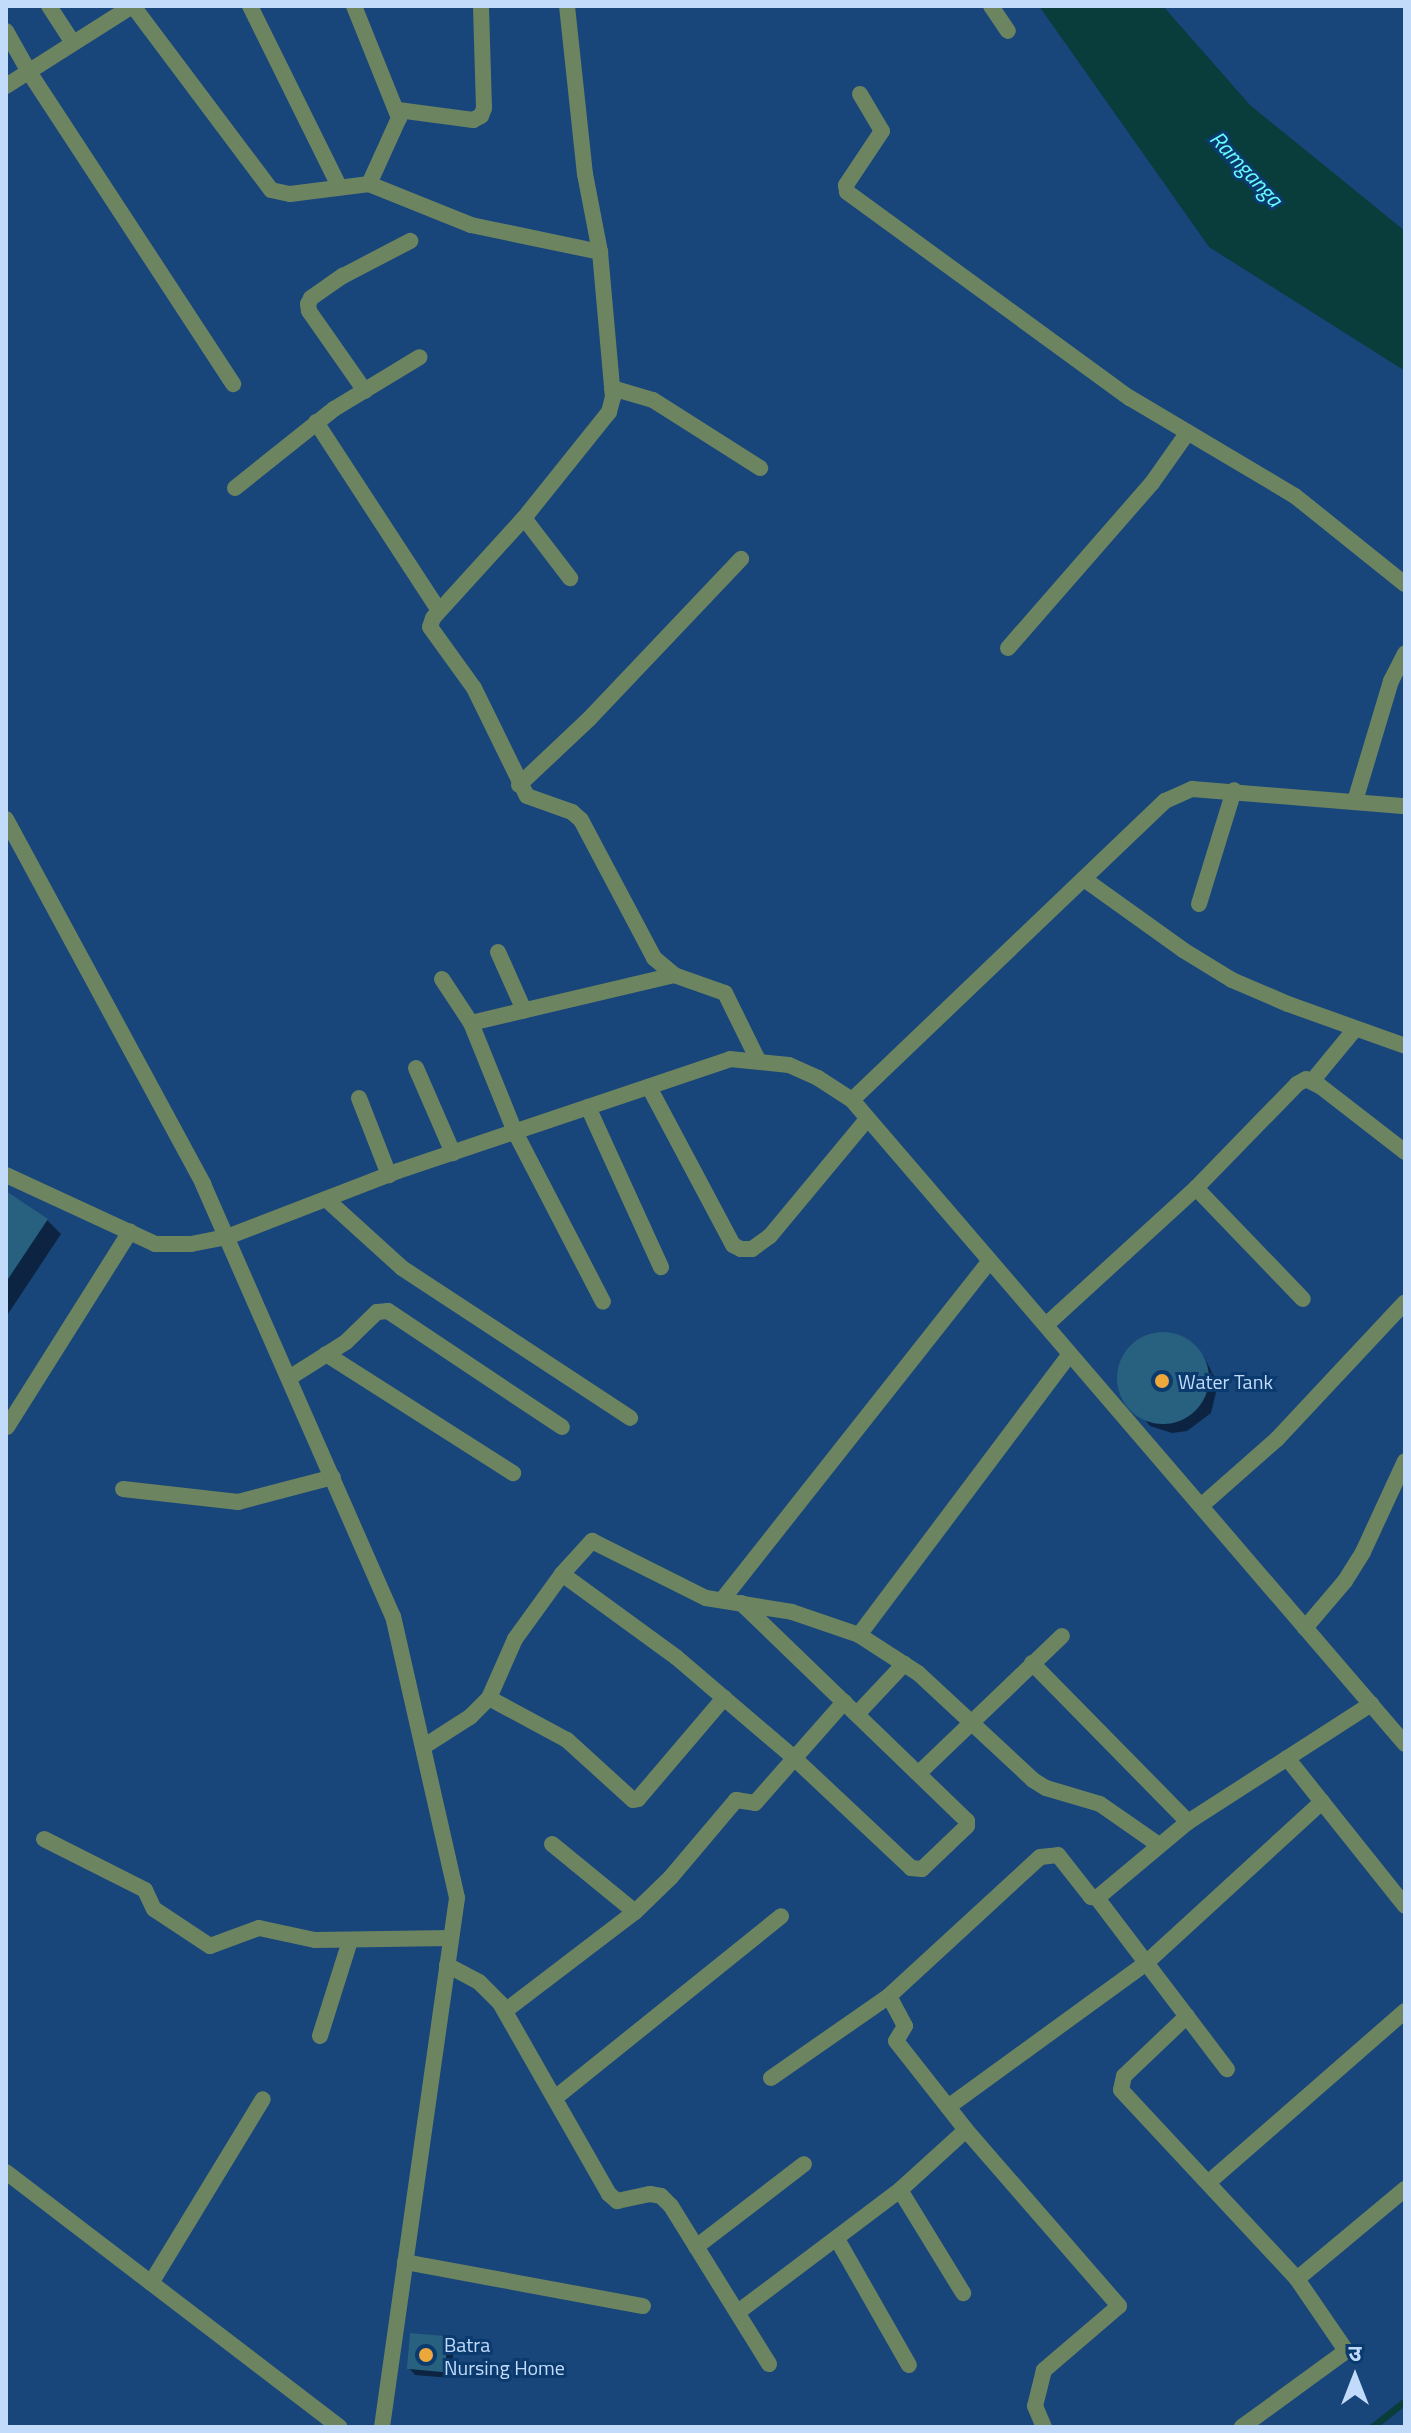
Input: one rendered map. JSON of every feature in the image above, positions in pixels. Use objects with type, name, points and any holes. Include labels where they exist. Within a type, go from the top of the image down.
[{"type":"street","points":[[49,6],[73,43]]},
{"type":"street","points":[[6,86],[133,6],[271,190],[290,194],[369,184],[471,225],[600,252]]},
{"type":"street","points":[[250,6],[339,186]]},
{"type":"street","points":[[354,6],[398,110],[398,127],[369,184]]},
{"type":"street","points":[[398,110],[473,120],[481,116],[484,108],[481,6]]},
{"type":"street","points":[[567,6],[585,174],[600,252],[612,388],[609,412],[524,518],[439,611],[430,622],[430,627],[474,688],[527,796],[539,803],[572,812],[581,820],[654,958],[674,975],[725,993],[758,1060]]},
{"type":"street","points":[[991,6],[1008,31]]},
{"type":"street","points":[[6,31],[29,72],[233,384]]},
{"type":"street","points":[[860,94],[882,131],[846,185],[847,192],[1130,398],[1295,496],[1405,584]]},
{"type":"street","points":[[365,391],[309,311],[308,304],[311,298],[343,276],[410,241]]},
{"type":"street","points":[[235,488],[316,422],[420,357]]},
{"type":"street","points":[[612,388],[653,400],[760,468]]},
{"type":"street","points":[[316,422],[439,611]]},
{"type":"street","points":[[1008,648],[1152,483],[1188,432]]},
{"type":"street","points":[[524,518],[570,578]]},
{"type":"street","points":[[519,785],[589,719],[741,559]]},
{"type":"street","points":[[1355,801],[1391,681],[1405,653]]},
{"type":"street","points":[[852,1100],[1165,801],[1192,789],[1405,806]]},
{"type":"street","points":[[1199,904],[1234,790]]},
{"type":"street","points":[[6,819],[203,1184],[393,1616],[457,1898],[382,2427]]},
{"type":"street","points":[[1084,879],[1183,950],[1232,980],[1405,1046]]},
{"type":"street","points":[[498,952],[524,1010]]},
{"type":"street","points":[[471,1023],[674,975]]},
{"type":"street","points":[[442,979],[471,1023],[515,1132],[603,1302]]},
{"type":"street","points":[[1313,1080],[1355,1029]]},
{"type":"street","points":[[6,1175],[155,1244],[191,1244],[227,1237],[389,1175],[730,1059],[789,1065],[818,1078],[852,1100],[1405,1744]]},
{"type":"street","points":[[416,1068],[453,1153]]},
{"type":"street","points":[[1046,1325],[1196,1188],[1297,1084],[1306,1079],[1313,1080],[1405,1152]]},
{"type":"street","points":[[649,1087],[733,1245],[741,1249],[752,1249],[770,1236],[868,1118]]},
{"type":"street","points":[[359,1098],[389,1175]]},
{"type":"street","points":[[588,1107],[661,1267]]},
{"type":"street","points":[[1196,1188],[1303,1299]]},
{"type":"street","points":[[326,1199],[402,1268],[630,1418]]},
{"type":"street","points":[[7,1427],[130,1232]]},
{"type":"street","points":[[722,1600],[990,1261]]},
{"type":"street","points":[[1201,1506],[1288,1428],[1405,1302]]},
{"type":"street","points":[[289,1378],[346,1342],[377,1312],[388,1311],[562,1427]]},
{"type":"street","points":[[326,1354],[513,1473]]},
{"type":"street","points":[[859,1635],[1070,1354]]},
{"type":"street","points":[[1305,1628],[1345,1581],[1363,1552],[1405,1461]]},
{"type":"street","points":[[123,1489],[238,1502],[333,1477]]},
{"type":"street","points":[[423,1747],[470,1717],[489,1698],[515,1639],[562,1574],[592,1541],[687,1590],[722,1600],[792,1612],[859,1635],[904,1664],[1033,1780],[1046,1788],[1100,1804],[1159,1845]]},
{"type":"street","points":[[562,1574],[676,1657],[793,1757],[916,1870],[922,1869],[968,1824],[741,1603]]},
{"type":"street","points":[[919,1773],[969,1721],[1062,1636]]},
{"type":"street","points":[[1032,1663],[1188,1822]]},
{"type":"street","points":[[857,1714],[904,1664]]},
{"type":"street","points":[[489,1698],[567,1740],[633,1800],[638,1799],[724,1698]]},
{"type":"street","points":[[505,2011],[635,1912],[671,1877],[736,1800],[755,1803],[844,1702]]},
{"type":"street","points":[[1097,1898],[1188,1822],[1371,1704]]},
{"type":"street","points":[[1287,1758],[1405,1906]]},
{"type":"street","points":[[948,2107],[1146,1963],[1322,1802]]},
{"type":"street","points":[[44,1839],[145,1890],[154,1909],[210,1946],[259,1928],[315,1940],[451,1938]]},
{"type":"street","points":[[552,1844],[635,1912]]},
{"type":"street","points":[[771,2078],[889,1996],[1046,1854],[1058,1855],[1091,1897],[1097,1898],[1227,2069]]},
{"type":"street","points":[[555,2098],[781,1916]]},
{"type":"street","points":[[320,2036],[350,1941]]},
{"type":"street","points":[[447,1965],[479,1982],[505,2011],[609,2194],[617,2201],[650,2194],[661,2196],[769,2364]]},
{"type":"street","points":[[889,1996],[905,2026],[896,2041],[966,2130],[1119,2306],[1044,2370],[1035,2406],[1044,2427]]},
{"type":"street","points":[[1209,2182],[1405,2011]]},
{"type":"street","points":[[1187,2016],[1124,2076],[1121,2090],[1297,2279],[1345,2349],[1242,2427]]},
{"type":"street","points":[[151,2283],[263,2099]]},
{"type":"street","points":[[738,2312],[900,2190],[966,2130]]},
{"type":"street","points":[[696,2247],[804,2164]]},
{"type":"street","points":[[6,2172],[340,2427]]},
{"type":"street","points":[[1297,2279],[1405,2189]]},
{"type":"street","points":[[900,2190],[963,2293]]},
{"type":"street","points":[[837,2239],[909,2365]]},
{"type":"street","points":[[405,2262],[643,2306]]},
{"type":"water","name":"Ramganga","points":[[1039,6],[1163,6],[1250,105],[1405,231],[1405,371],[1209,247]]},
{"type":"building","points":[[6,1191],[48,1219],[6,1282]]},
{"type":"building","name":"Water Tank","points":[[1163,1332],[1180,1336],[1195,1346],[1205,1361],[1209,1378],[1205,1395],[1195,1410],[1180,1420],[1163,1424],[1146,1420],[1131,1410],[1121,1395],[1117,1378],[1121,1361],[1131,1346],[1146,1336]]},
{"type":"building","points":[[410,2333],[448,2336],[445,2372],[407,2369]]},
{"type":"waterway","points":[[1372,2427],[1405,2401]]},
{"type":"place","name":"Water Tank","points":[[1162,1381]]},
{"type":"place","name":"Batra Nursing Home","points":[[426,2355]]}]
